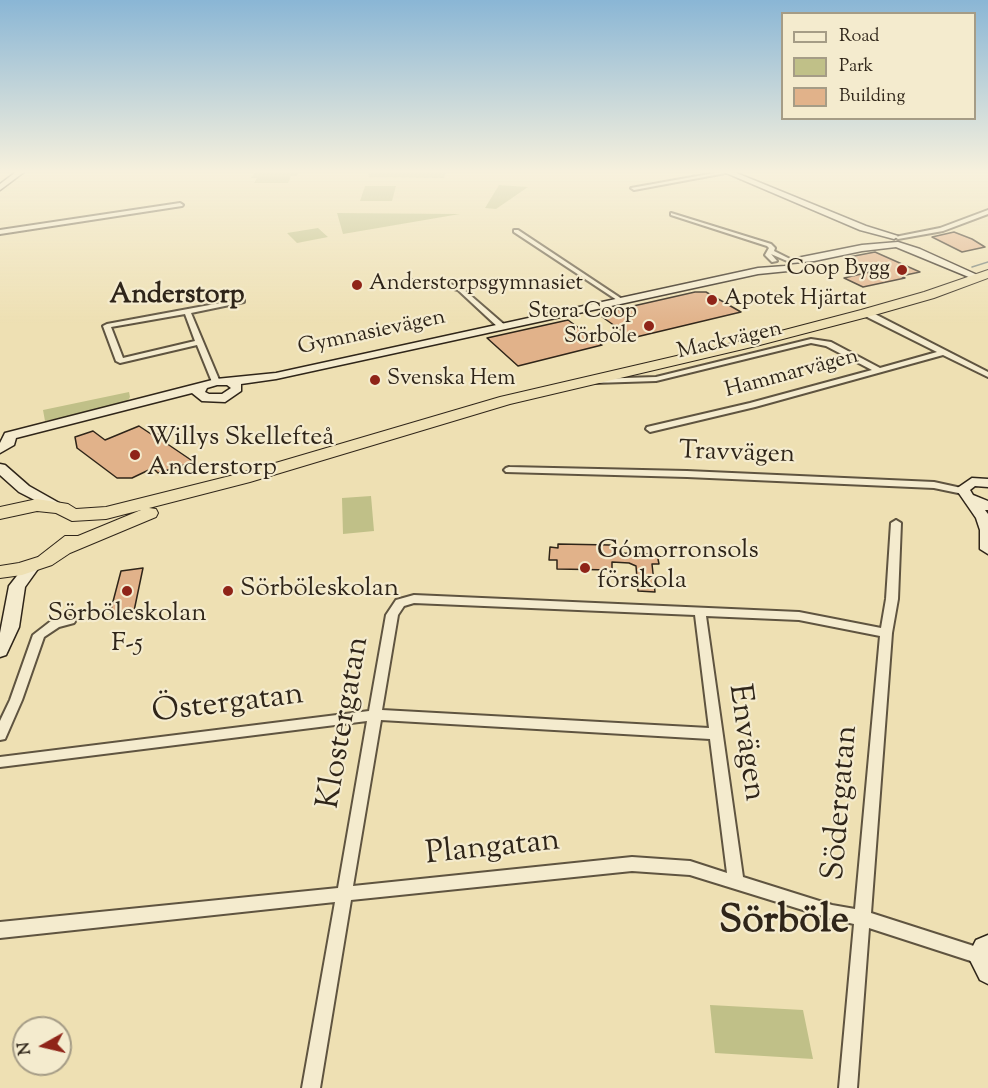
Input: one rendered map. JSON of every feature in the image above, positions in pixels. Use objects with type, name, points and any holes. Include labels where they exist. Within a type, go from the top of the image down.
[{"type":"highway","points":[[0,513],[37,505],[67,512],[106,513],[244,478],[446,416],[779,336],[866,313],[984,276]]},
{"type":"highway","points":[[0,572],[32,566],[63,549],[113,527],[244,478]]},
{"type":"highway","points":[[63,549],[76,531],[75,520],[67,512]]},
{"type":"street","points":[[0,232],[62,223]]},
{"type":"street","points":[[701,223],[769,245],[773,259],[788,263]]},
{"type":"street","points":[[849,223],[984,276]]},
{"type":"street","points":[[869,231],[880,239],[900,241],[963,223]]},
{"type":"street","points":[[516,231],[622,301]]},
{"type":"street","points":[[900,241],[917,236]]},
{"type":"street","name":"Gymnasievägen","points":[[862,248],[880,239]]},
{"type":"street","name":"Gymnasievägen","points":[[233,387],[276,375],[788,263],[900,241]]},
{"type":"street","name":"Gymnasievägen","points":[[788,263],[799,268],[814,258]]},
{"type":"street","name":"Gymnasievägen","points":[[759,271],[773,259]]},
{"type":"street","points":[[413,282],[444,284],[460,289],[503,327]]},
{"type":"street","points":[[200,342],[120,361],[107,326],[242,301]]},
{"type":"street","points":[[187,311],[216,382]]},
{"type":"street","points":[[866,313],[988,375]]},
{"type":"street","name":"Mackvägen","points":[[584,382],[656,379],[811,342],[828,344],[878,370]]},
{"type":"street","name":"Hammarvägen","points":[[650,429],[752,405],[943,353]]},
{"type":"street","points":[[0,449],[9,442],[5,431],[203,393],[225,398],[233,387],[216,382]]},
{"type":"street","points":[[203,393],[216,382]]},
{"type":"street","points":[[0,468],[24,489],[67,512]]},
{"type":"street","name":"Travvägen","points":[[509,470],[687,474],[928,484],[967,495]]},
{"type":"street","points":[[986,479],[965,486],[967,495],[980,510],[988,529],[988,549]]},
{"type":"street","points":[[967,495],[988,506]]},
{"type":"street","name":"Södergatan","points":[[848,1088],[886,633],[892,599],[896,523]]},
{"type":"street","points":[[0,651],[11,627],[17,586],[32,566]]},
{"type":"street","name":"Klostergatan","points":[[311,1088],[392,615],[400,603],[414,599],[799,616],[886,633]]},
{"type":"street","name":"Envägen","points":[[700,611],[736,882]]},
{"type":"street","points":[[0,735],[16,700],[39,635],[55,624],[70,620]]},
{"type":"street","name":"Östergatan","points":[[0,762],[375,715],[716,734]]},
{"type":"street","name":"Plangatan","points":[[0,930],[632,864],[690,868],[832,912],[862,918],[985,958]]},
{"type":"green space","points":[[340,223],[409,223],[343,234]]},
{"type":"green space","points":[[318,228],[328,237],[297,243],[287,233]]},
{"type":"green space","points":[[129,392],[130,397],[127,402],[118,406],[45,421],[43,410]]},
{"type":"green space","points":[[371,496],[374,531],[343,534],[342,498]]},
{"type":"green space","points":[[710,1005],[803,1010],[813,1059],[715,1053]]},
{"type":"building","points":[[954,232],[985,247],[962,252],[932,237]]},
{"type":"building","name":"Coop Bygg","points":[[875,252],[920,272],[901,276],[905,278],[863,287],[844,278],[874,271],[849,260],[852,259],[849,257]]},
{"type":"building","name":"Stora Coop Sörböle","points":[[695,292],[706,292],[741,312],[632,338],[598,314]]},
{"type":"building","points":[[568,320],[602,345],[518,366],[487,338]]},
{"type":"building","name":"Willys Skellefteå Anderstorp","points":[[139,426],[154,436],[160,433],[168,439],[163,441],[194,462],[158,473],[153,468],[132,478],[117,478],[77,448],[75,437],[93,431],[105,440]]},
{"type":"building","name":"Gómorronsols förskola","points":[[558,544],[610,545],[616,553],[657,554],[659,564],[652,564],[655,592],[638,591],[636,566],[629,563],[612,562],[612,570],[557,569],[557,560],[549,560],[550,547],[558,548]]},
{"type":"building","name":"Sörböleskolan F-5","points":[[143,568],[134,611],[110,613],[121,571]]},
{"type":"waterway","points":[[972,267],[988,262]]},
{"type":"place","name":"Coop Bygg","points":[[902,270]]},
{"type":"place","name":"Anderstorpsgymnasiet","points":[[357,285]]},
{"type":"place","name":"Apotek Hjärtat","points":[[712,300]]},
{"type":"place","name":"Stora Coop Sörböle","points":[[649,326]]},
{"type":"place","name":"Svenska Hem","points":[[375,380]]},
{"type":"place","name":"Willys Skellefteå Anderstorp","points":[[135,455]]},
{"type":"place","name":"Gómorronsols förskola","points":[[585,568]]},
{"type":"place","name":"Sörböleskolan F-5","points":[[127,591]]},
{"type":"place","name":"Sörböleskolan","points":[[228,591]]},
{"type":"district","name":"Anderstorp","points":[[177,297]]},
{"type":"district","name":"Sörböle","points":[[784,924]]}]
